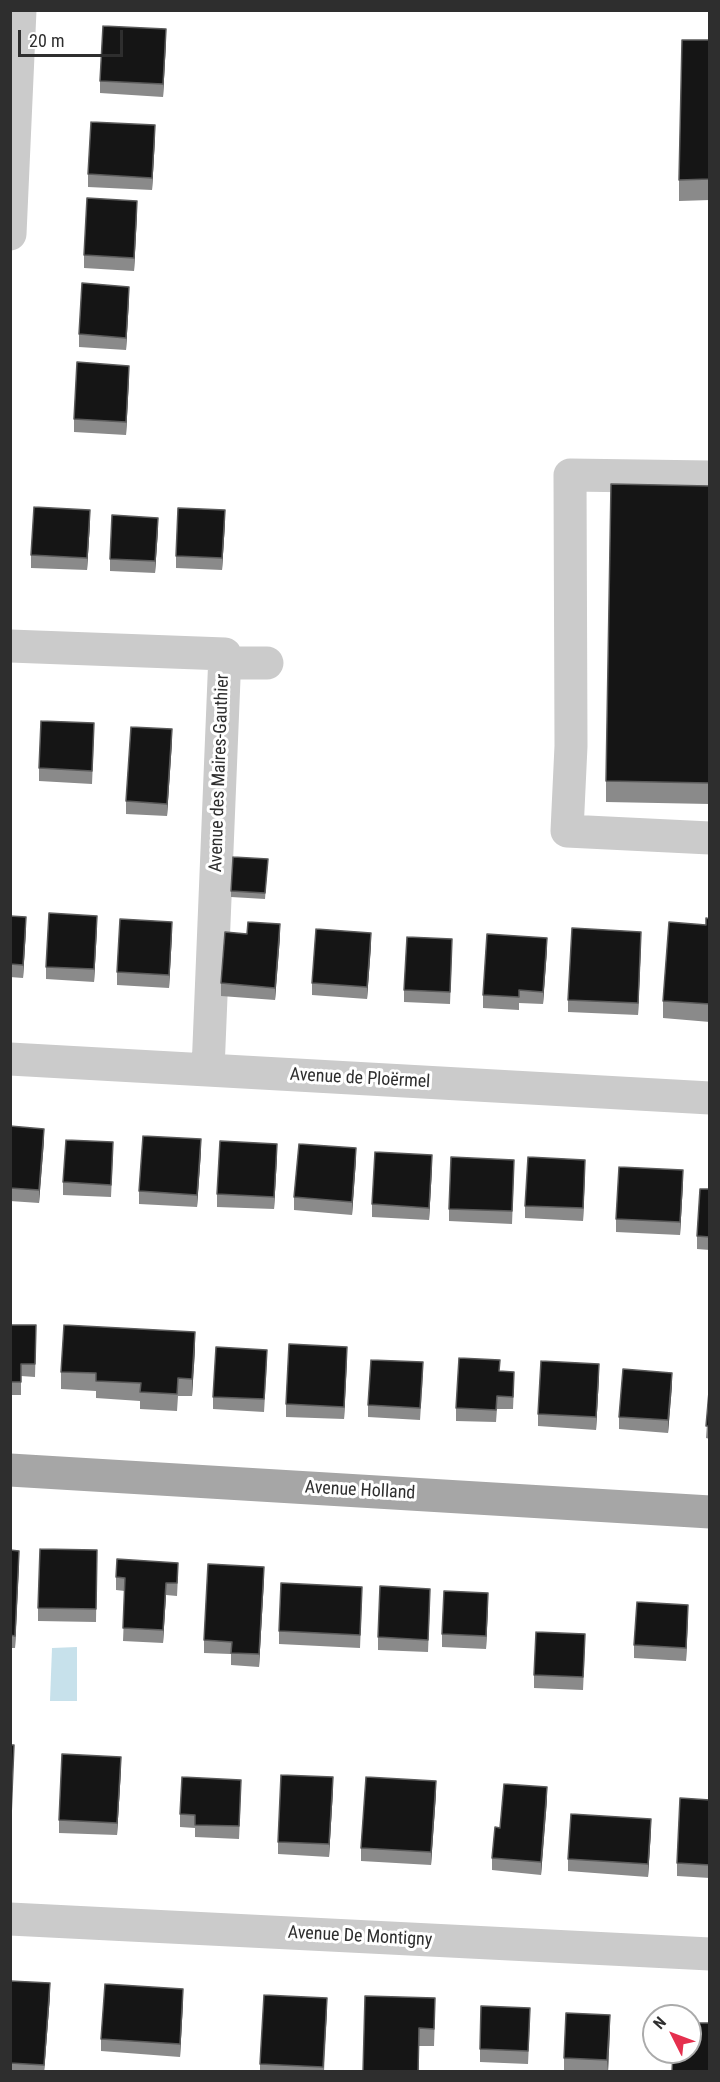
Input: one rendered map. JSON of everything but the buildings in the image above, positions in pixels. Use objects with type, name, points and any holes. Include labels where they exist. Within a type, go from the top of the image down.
[{"type":"main road","name":"Avenue Holland","points":[[10,1470],[710,1512]]},
{"type":"street","points":[[10,234],[20,10]]},
{"type":"street","points":[[710,477],[570,475],[571,746],[567,831],[710,838]]},
{"type":"street","name":"Avenue des Maires-Gauthier","points":[[10,646],[225,654],[208,1070]]},
{"type":"street","points":[[224,663],[267,663]]},
{"type":"street","name":"Avenue de Ploërmel","points":[[10,1059],[710,1098]]},
{"type":"street","name":"Avenue De Montigny","points":[[10,1919],[710,1954]]},
{"type":"water","points":[[77,1647],[77,1701],[50,1701],[52,1648]]}]
